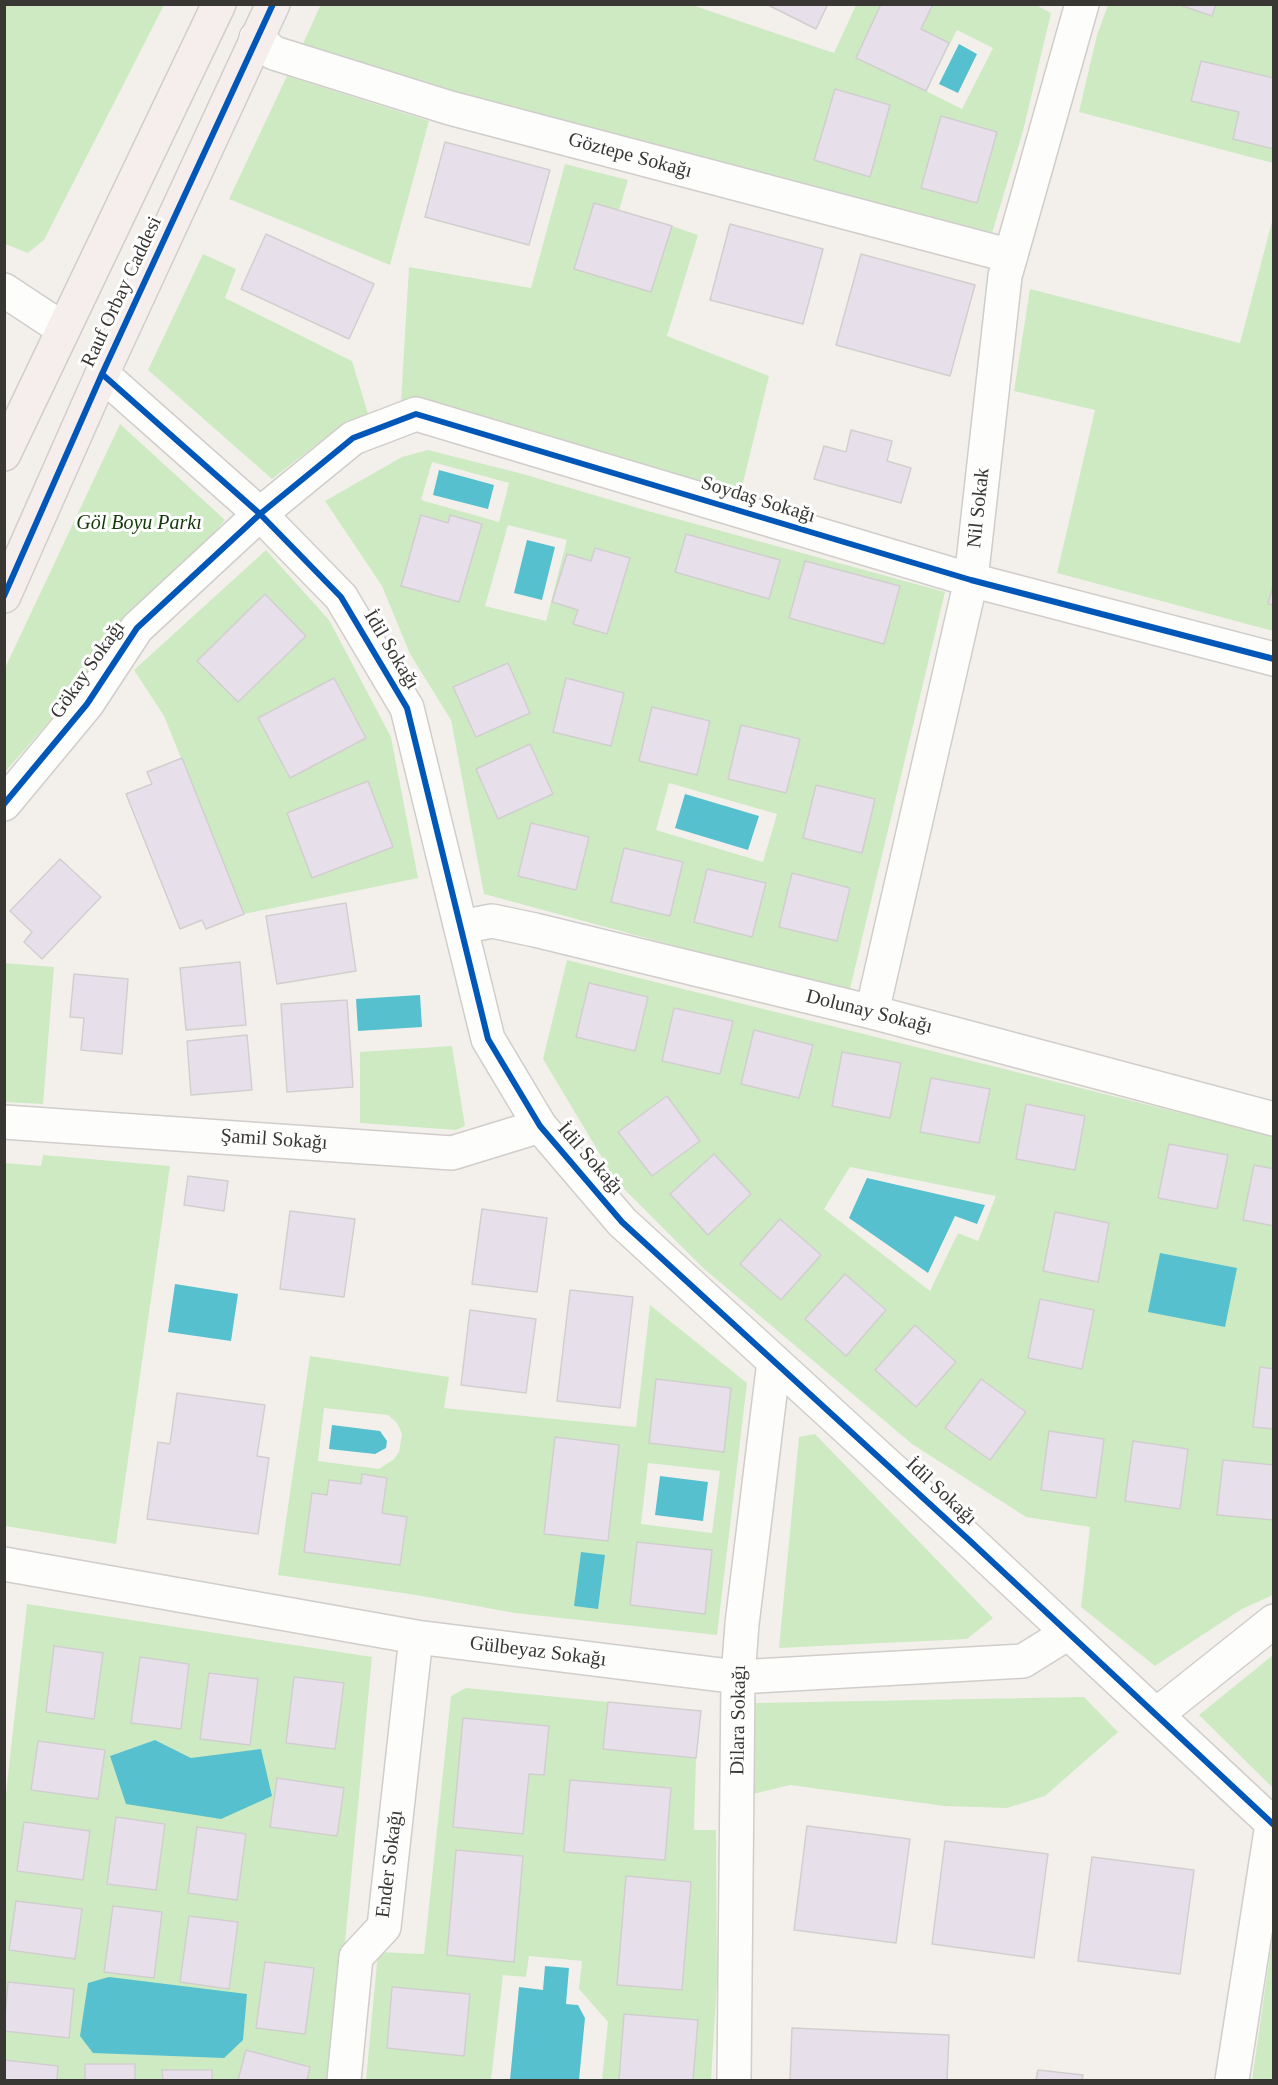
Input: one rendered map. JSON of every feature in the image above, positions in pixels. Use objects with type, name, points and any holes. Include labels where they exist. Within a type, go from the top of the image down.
[{"type":"main road","name":"Rauf Orbay Caddesi","points":[[4,454],[219,4]]},
{"type":"main road","name":"Rauf Orbay Caddesi","points":[[4,596],[102,374],[273,4]]},
{"type":"street","name":"Nil Sokak","points":[[872,1012],[971,580],[1005,276],[1079,6]]},
{"type":"street","name":"Göztepe Sokağı","points":[[256,39],[274,53],[450,108],[1011,256]]},
{"type":"street","points":[[4,290],[63,329]]},
{"type":"street","name":"İdil Sokağı","points":[[102,374],[260,514],[341,597],[407,708],[488,1040],[540,1126],[622,1222],[1273,1825]]},
{"type":"street","name":"Soydaş Sokağı","points":[[260,514],[352,438],[416,414],[971,580],[1274,659]]},
{"type":"street","name":"Gökay Sokağı","points":[[4,804],[87,704],[137,628],[260,514]]},
{"type":"street","name":"Dolunay Sokağı","points":[[461,927],[492,921],[535,930],[872,1012],[1274,1119]]},
{"type":"street","name":"Şamil Sokağı","points":[[4,1122],[452,1153],[540,1126]]},
{"type":"street","name":"Dilara Sokağı","points":[[734,2080],[738,1677],[742,1624],[774,1361]]},
{"type":"street","name":"Gülbeyaz Sokağı","points":[[4,1564],[416,1637],[738,1677],[1023,1661],[1068,1633]]},
{"type":"street","points":[[1156,1715],[1274,1621]]},
{"type":"street","name":"Ender Sokağı","points":[[344,2080],[356,1957],[384,1927],[416,1637]]},
{"type":"street","points":[[1232,2080],[1273,1825]]},
{"type":"green space","points":[[321,4],[692,5],[834,53],[856,5],[1034,4],[1051,13],[1023,131],[992,233],[458,93],[302,46]],"holes":[[[957,30],[993,48],[962,109],[926,91]]]},
{"type":"green space","points":[[4,5],[164,5],[44,240],[28,253],[5,244]]},
{"type":"green space","points":[[1108,5],[1273,5],[1273,163],[1079,112],[1097,35]]},
{"type":"green space","points":[[287,76],[429,121],[390,265],[229,199]]},
{"type":"green space","points":[[565,164],[628,180],[619,210],[594,203],[574,269],[651,292],[672,226],[698,235],[667,336],[769,376],[739,499],[420,400],[401,401],[409,267],[531,288]]},
{"type":"green space","points":[[1273,218],[1273,631],[1057,573],[1095,410],[1014,391],[1030,289],[1240,343]]},
{"type":"green space","points":[[203,254],[236,269],[225,298],[352,361],[369,417],[339,427],[272,479],[148,370]]},
{"type":"green space","name":"Göl Boyu Parkı","points":[[120,424],[225,520],[5,772],[5,668]]},
{"type":"green space","points":[[428,450],[523,474],[648,511],[945,592],[849,993],[484,894],[451,720],[410,654],[382,586],[325,501],[402,457]],"holes":[[[432,462],[509,483],[499,522],[421,500]],[[508,525],[567,540],[546,621],[485,606]],[[669,783],[777,814],[763,862],[656,830]]]},
{"type":"green space","points":[[266,550],[329,620],[391,737],[418,878],[244,914],[164,716],[134,670]]},
{"type":"green space","points":[[567,960],[1273,1136],[1273,1595],[1242,1609],[1155,1666],[1081,1607],[1090,1527],[1026,1517],[912,1444],[703,1268],[616,1181],[543,1059]],"holes":[[[850,1167],[996,1196],[978,1241],[958,1233],[930,1291],[824,1209]]]},
{"type":"green space","points":[[4,963],[54,967],[43,1104],[5,1102]]},
{"type":"green space","points":[[452,1046],[465,1126],[456,1130],[360,1123],[360,1052]]},
{"type":"green space","points":[[43,1155],[170,1166],[116,1544],[5,1526],[5,1163],[41,1166]]},
{"type":"green space","points":[[650,1305],[747,1383],[717,1635],[515,1613],[416,1595],[278,1575],[310,1356],[449,1377],[444,1408],[636,1427]],"holes":[[[324,1408],[388,1415],[397,1423],[402,1434],[399,1452],[394,1459],[379,1469],[318,1461]],[[648,1463],[720,1471],[712,1533],[641,1524]]]},
{"type":"green space","points":[[815,1434],[993,1618],[967,1639],[779,1648],[799,1437]]},
{"type":"green space","points":[[27,1604],[372,1657],[332,2080],[5,2080],[4,1811]],"holes":[[[155,1740],[191,1758],[110,1756]]]},
{"type":"green space","points":[[1273,1655],[1273,1788],[1199,1715]]},
{"type":"green space","points":[[466,1688],[701,1711],[696,1758],[694,1830],[716,1830],[717,1982],[711,2080],[602,2080],[608,2022],[579,1989],[582,1961],[529,1956],[526,1977],[503,1975],[491,2080],[366,2080],[378,1952],[424,1954],[451,1696]]},
{"type":"green space","points":[[1084,1697],[1118,1732],[1045,1796],[1007,1808],[944,1806],[790,1785],[753,1794],[754,1703]]},
{"type":"green space","points":[[1273,1934],[1273,2080],[1252,2080]]},
{"type":"water","points":[[959,44],[977,54],[958,93],[939,84]]},
{"type":"water","points":[[439,470],[494,485],[488,509],[433,495]]},
{"type":"water","points":[[527,540],[555,547],[542,600],[514,593]]},
{"type":"water","points":[[685,794],[759,816],[748,850],[675,828]]},
{"type":"water","points":[[420,995],[422,1027],[358,1031],[356,999]]},
{"type":"water","points":[[867,1178],[985,1205],[977,1224],[955,1216],[928,1273],[849,1218]]},
{"type":"water","points":[[1160,1253],[1237,1268],[1225,1327],[1148,1312]]},
{"type":"water","points":[[175,1284],[238,1294],[231,1341],[168,1332]]},
{"type":"water","points":[[332,1425],[380,1431],[387,1441],[386,1448],[375,1454],[329,1449]]},
{"type":"water","points":[[660,1476],[708,1482],[703,1521],[655,1515]]},
{"type":"water","points":[[581,1552],[605,1555],[598,1609],[574,1606]]},
{"type":"water","points":[[155,1740],[191,1758],[261,1749],[272,1796],[221,1819],[126,1804],[110,1756]]},
{"type":"water","points":[[545,1966],[569,1968],[566,2004],[578,2005],[585,2018],[579,2080],[510,2080],[519,1987],[543,1990]]},
{"type":"water","points":[[109,1977],[247,1994],[243,2040],[224,2058],[93,2053],[80,2036],[88,1983]]},
{"type":"building","points":[[766,4],[828,4],[816,29]]},
{"type":"building","points":[[881,4],[933,4],[921,29],[949,43],[926,91],[856,58]]},
{"type":"building","points":[[1177,4],[1216,4],[1212,16]]},
{"type":"building","points":[[1201,61],[1274,78],[1274,149],[1233,139],[1239,112],[1191,101]]},
{"type":"building","points":[[835,89],[890,105],[870,177],[814,160]]},
{"type":"building","points":[[941,116],[997,132],[977,203],[921,188]]},
{"type":"building","points":[[445,142],[550,170],[529,245],[425,217]]},
{"type":"building","points":[[594,203],[672,226],[651,292],[574,269]]},
{"type":"building","points":[[730,224],[823,249],[803,324],[710,300]]},
{"type":"building","points":[[266,234],[374,284],[349,339],[241,289]]},
{"type":"building","points":[[861,254],[975,285],[950,376],[836,345]]},
{"type":"building","points":[[851,430],[892,441],[887,461],[911,468],[901,503],[814,479],[824,446],[846,452]]},
{"type":"building","points":[[421,515],[448,523],[450,515],[482,524],[459,602],[401,586]]},
{"type":"building","points":[[686,534],[780,560],[769,599],[675,572]]},
{"type":"building","points":[[595,548],[630,558],[607,634],[573,624],[578,610],[552,602],[567,554],[591,561]]},
{"type":"building","points":[[805,561],[900,586],[884,644],[789,618]]},
{"type":"building","points":[[1274,581],[1274,605],[1268,604]]},
{"type":"building","points":[[265,594],[306,636],[238,702],[197,661]]},
{"type":"building","points":[[508,663],[530,713],[476,737],[453,687]]},
{"type":"building","points":[[334,678],[366,738],[290,778],[258,718]]},
{"type":"building","points":[[566,678],[624,693],[611,746],[553,732]]},
{"type":"building","points":[[652,707],[710,721],[697,775],[639,761]]},
{"type":"building","points":[[741,725],[800,739],[786,793],[728,779]]},
{"type":"building","points":[[530,744],[553,794],[498,819],[476,769]]},
{"type":"building","points":[[182,758],[244,914],[206,929],[202,920],[180,929],[126,794],[152,784],[147,772]]},
{"type":"building","points":[[368,781],[393,847],[312,878],[287,813]]},
{"type":"building","points":[[816,785],[875,799],[862,853],[803,838]]},
{"type":"building","points":[[531,823],[589,837],[576,890],[518,876]]},
{"type":"building","points":[[624,848],[683,862],[670,916],[611,902]]},
{"type":"building","points":[[60,859],[101,897],[42,959],[24,942],[32,932],[10,911]]},
{"type":"building","points":[[707,869],[766,883],[752,937],[694,922]]},
{"type":"building","points":[[792,873],[850,888],[837,941],[779,927]]},
{"type":"building","points":[[346,903],[356,971],[277,984],[266,916]]},
{"type":"building","points":[[240,962],[246,1025],[186,1030],[180,968]]},
{"type":"building","points":[[74,974],[128,979],[122,1054],[81,1050],[84,1018],[70,1017]]},
{"type":"building","points":[[589,983],[648,997],[635,1051],[576,1037]]},
{"type":"building","points":[[347,1000],[353,1087],[287,1092],[281,1004]]},
{"type":"building","points":[[674,1008],[733,1021],[720,1074],[662,1061]]},
{"type":"building","points":[[754,1030],[813,1045],[799,1098],[741,1084]]},
{"type":"building","points":[[247,1035],[252,1090],[191,1095],[187,1041]]},
{"type":"building","points":[[842,1052],[901,1063],[890,1118],[832,1106]]},
{"type":"building","points":[[931,1078],[990,1089],[979,1143],[920,1132]]},
{"type":"building","points":[[667,1096],[700,1141],[652,1176],[618,1132]]},
{"type":"building","points":[[1026,1104],[1085,1116],[1075,1170],[1016,1159]]},
{"type":"building","points":[[1169,1144],[1228,1155],[1217,1209],[1158,1198]]},
{"type":"building","points":[[714,1154],[751,1194],[708,1235],[670,1194]]},
{"type":"building","points":[[1254,1165],[1274,1169],[1274,1226],[1243,1220]]},
{"type":"building","points":[[188,1176],[228,1181],[224,1211],[184,1205]]},
{"type":"building","points":[[482,1209],[547,1218],[537,1292],[472,1284]]},
{"type":"building","points":[[290,1211],[355,1219],[344,1297],[280,1289]]},
{"type":"building","points":[[1055,1212],[1109,1223],[1098,1282],[1043,1271]]},
{"type":"building","points":[[780,1219],[821,1255],[781,1300],[740,1264]]},
{"type":"building","points":[[845,1274],[886,1310],[846,1356],[805,1319]]},
{"type":"building","points":[[570,1290],[633,1297],[620,1408],[557,1401]]},
{"type":"building","points":[[1040,1299],[1094,1310],[1082,1369],[1028,1358]]},
{"type":"building","points":[[470,1310],[536,1319],[526,1393],[461,1385]]},
{"type":"building","points":[[915,1325],[956,1362],[916,1407],[875,1370]]},
{"type":"building","points":[[1260,1367],[1274,1369],[1274,1429],[1253,1427]]},
{"type":"building","points":[[656,1379],[731,1388],[724,1452],[649,1443]]},
{"type":"building","points":[[981,1379],[1026,1412],[990,1460],[945,1428]]},
{"type":"building","points":[[177,1393],[265,1405],[257,1456],[269,1458],[258,1534],[147,1519],[158,1442],[170,1444]]},
{"type":"building","points":[[1049,1431],[1104,1439],[1096,1498],[1041,1490]]},
{"type":"building","points":[[555,1437],[619,1445],[608,1541],[544,1534]]},
{"type":"building","points":[[1133,1441],[1188,1449],[1180,1509],[1125,1501]]},
{"type":"building","points":[[1223,1460],[1274,1465],[1274,1520],[1217,1515]]},
{"type":"building","points":[[362,1474],[387,1478],[382,1513],[407,1517],[400,1565],[304,1552],[312,1493],[327,1495],[329,1480],[361,1484]]},
{"type":"building","points":[[637,1542],[712,1550],[705,1614],[630,1605]]},
{"type":"building","points":[[54,1646],[103,1653],[94,1719],[46,1712]]},
{"type":"building","points":[[140,1657],[189,1664],[181,1729],[131,1723]]},
{"type":"building","points":[[209,1673],[258,1679],[250,1745],[200,1739]]},
{"type":"building","points":[[294,1677],[344,1683],[335,1749],[286,1743]]},
{"type":"building","points":[[608,1702],[701,1711],[696,1758],[603,1749]]},
{"type":"building","points":[[463,1718],[549,1726],[544,1775],[529,1774],[523,1834],[453,1827]]},
{"type":"building","points":[[38,1741],[105,1750],[98,1799],[31,1790]]},
{"type":"building","points":[[277,1778],[344,1788],[337,1836],[270,1827]]},
{"type":"building","points":[[570,1780],[671,1788],[665,1860],[564,1852]]},
{"type":"building","points":[[116,1817],[165,1824],[156,1890],[107,1884]]},
{"type":"building","points":[[24,1822],[90,1831],[83,1880],[17,1871]]},
{"type":"building","points":[[807,1826],[910,1839],[896,1943],[794,1930]]},
{"type":"building","points":[[197,1827],[246,1834],[237,1900],[188,1893]]},
{"type":"building","points":[[945,1841],[1048,1854],[1034,1958],[932,1944]]},
{"type":"building","points":[[456,1850],[523,1856],[514,1962],[447,1955]]},
{"type":"building","points":[[1092,1857],[1194,1870],[1180,1974],[1078,1961]]},
{"type":"building","points":[[626,1876],[691,1882],[682,1990],[617,1985]]},
{"type":"building","points":[[16,1901],[82,1909],[75,1959],[9,1950]]},
{"type":"building","points":[[113,1906],[162,1912],[154,1978],[104,1972]]},
{"type":"building","points":[[189,1916],[238,1922],[229,1989],[180,1982]]},
{"type":"building","points":[[265,1962],[314,1968],[305,2034],[256,2028]]},
{"type":"building","points":[[8,1982],[74,1989],[69,2038],[4,2031]]},
{"type":"building","points":[[392,1987],[470,1994],[464,2056],[387,2048]]},
{"type":"building","points":[[624,2014],[698,2020],[693,2080],[619,2080]]},
{"type":"building","points":[[792,2028],[949,2035],[947,2080],[790,2080]]},
{"type":"building","points":[[246,2050],[310,2067],[307,2080],[238,2080]]},
{"type":"building","points":[[4,2060],[58,2066],[57,2080],[4,2080]]},
{"type":"building","points":[[85,2064],[135,2064],[135,2080],[85,2080]]},
{"type":"building","points":[[162,2070],[212,2070],[212,2080],[163,2080]]},
{"type":"building","points":[[1038,2070],[1083,2075],[1082,2080],[1036,2080]]},
{"type":"cycle path","points":[[4,596],[102,374],[273,4]]},
{"type":"cycle path","points":[[102,374],[260,514],[341,597],[407,708],[488,1039],[540,1126],[622,1222],[969,1540],[1274,1825]]},
{"type":"cycle path","points":[[4,804],[87,704],[137,628],[260,514],[353,438],[416,414],[971,580],[1274,659]]}]
